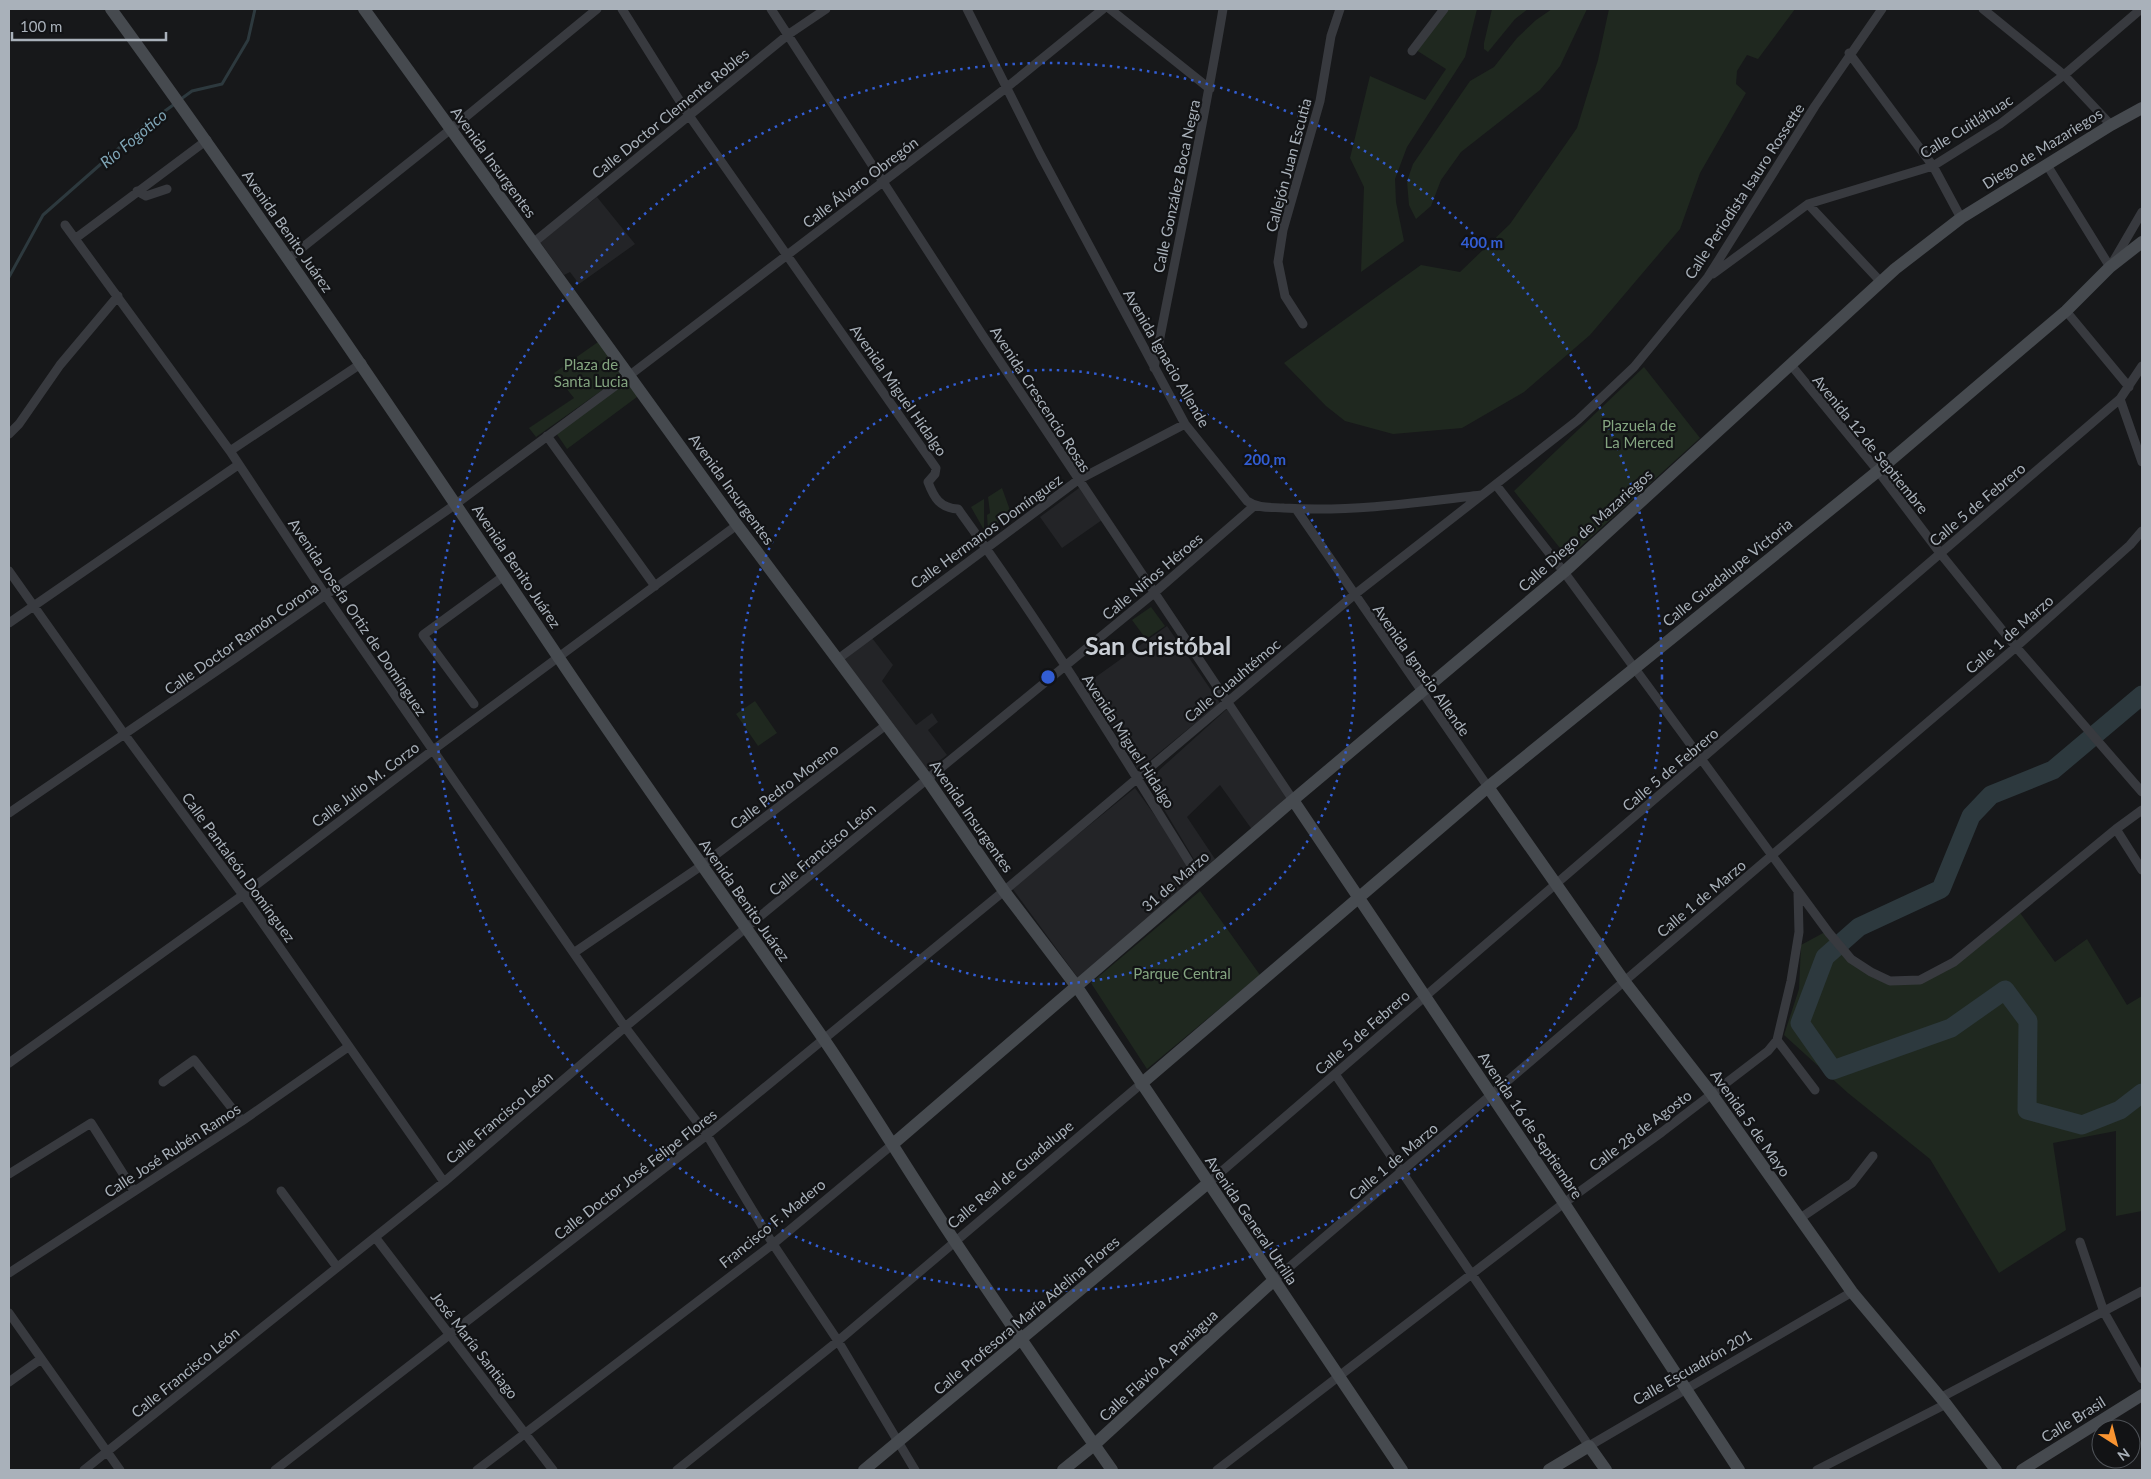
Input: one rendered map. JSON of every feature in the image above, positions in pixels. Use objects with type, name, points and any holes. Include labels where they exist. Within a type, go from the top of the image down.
[{"type":"street","name":"Avenida Benito Juárez","points":[[111,9],[207,140],[231,180],[362,363],[559,658],[746,931],[824,1040],[955,1242],[1112,1470]]},
{"type":"street","name":"Avenida Insurgentes","points":[[364,9],[737,525],[838,659],[1004,890],[1077,987]]},
{"type":"street","points":[[288,258],[451,129],[597,9]]},
{"type":"street","name":"Avenida Miguel Hidalgo","points":[[622,9],[688,114],[936,468],[935,474],[928,482],[938,503],[958,510],[986,547],[1137,778],[1201,881]]},
{"type":"street","name":"Avenida Crescencio Rosas","points":[[771,9],[1078,480],[1293,800]]},
{"type":"street","name":"Calle Doctor Clemente Robles","points":[[533,242],[688,114],[789,34],[826,9]]},
{"type":"street","name":"Avenida Ignacio Allende","points":[[967,9],[1006,88],[1185,424],[1247,501],[1254,506]]},
{"type":"street","name":"Calle Álvaro Obregón","points":[[630,375],[1006,88],[1103,9]]},
{"type":"street","points":[[1110,9],[1210,89]]},
{"type":"street","name":"Calle González Boca Negra","points":[[1154,368],[1186,200],[1210,89],[1223,9]]},
{"type":"street","name":"Callejón Juan Escutia","points":[[1303,324],[1285,296],[1278,262],[1283,230],[1320,101],[1331,36],[1340,9]]},
{"type":"street","points":[[1412,51],[1444,9]]},
{"type":"street","name":"Calle Periodista Isauro Rossette","points":[[1481,495],[1578,420],[1634,367],[1708,277],[1849,54],[1882,9]]},
{"type":"street","points":[[1983,9],[2064,75],[2111,125]]},
{"type":"street","name":"Calle Cuitláhuac","points":[[1708,277],[1808,204],[1933,166],[2000,124],[2064,75],[2141,9]]},
{"type":"street","points":[[1849,54],[1933,166],[1961,218]]},
{"type":"street","name":"Diego de Mazariegos","points":[[1961,218],[2111,125],[2142,108]]},
{"type":"street","points":[[76,238],[207,140]]},
{"type":"street","points":[[2047,165],[2110,267]]},
{"type":"street","points":[[138,191],[146,196],[167,189]]},
{"type":"street","points":[[1808,204],[1880,281]]},
{"type":"street","name":"Calle Guadalupe Victoria","points":[[2110,267],[2142,212]]},
{"type":"street","name":"Calle Diego de Mazariegos","points":[[1293,800],[1564,572],[1791,365],[1880,281],[1961,218]]},
{"type":"street","name":"Avenida Josefa Ortiz de Domínguez","points":[[64,225],[76,238],[230,451],[326,596],[625,1027],[707,1135],[774,1244],[838,1340],[915,1470]]},
{"type":"street","name":"Calle Guadalupe Victoria","points":[[1359,897],[1488,787],[1634,667],[1878,471],[2066,311],[2110,267],[2142,242]]},
{"type":"street","points":[[9,434],[19,424],[60,365],[118,296]]},
{"type":"street","points":[[2066,311],[2129,387]]},
{"type":"street","points":[[230,451],[362,363]]},
{"type":"street","name":"Avenida 12 de Septiembre","points":[[1791,365],[1878,471],[1940,553],[2016,646],[2142,792]]},
{"type":"street","name":"Calle 5 de Febrero","points":[[1207,1184],[2120,399],[2142,366]]},
{"type":"street","name":"Calle Doctor Ramón Corona","points":[[9,813],[326,596],[456,504],[630,375]]},
{"type":"street","points":[[2120,399],[2140,443],[2142,462]]},
{"type":"street","name":"Calle Hermanos Domínguez","points":[[838,659],[1078,480],[1185,424]]},
{"type":"street","points":[[547,436],[655,586]]},
{"type":"street","points":[[9,623],[32,604],[238,464]]},
{"type":"street","points":[[1496,484],[1564,572],[1829,933],[1851,960],[1890,981],[1920,980],[1954,962],[2116,829],[2142,810]]},
{"type":"street","points":[[1254,506],[1296,509],[1377,508],[1481,495]]},
{"type":"street","name":"Calle Cuauhtémoc","points":[[1004,890],[1354,595],[1481,495]]},
{"type":"street","name":"Calle Niños Héroes","points":[[926,779],[1154,594],[1254,506]]},
{"type":"street","name":"Avenida Ignacio Allende","points":[[1296,509],[1488,787]]},
{"type":"street","name":"Calle Julio M. Corzo","points":[[9,1063],[243,895],[433,750],[737,525]]},
{"type":"street","name":"Calle 1 de Marzo","points":[[1274,1281],[2016,646],[2130,545],[2142,531]]},
{"type":"street","name":"Calle Pantaleón Domínguez","points":[[9,570],[125,735],[243,895],[444,1182]]},
{"type":"street","points":[[474,704],[424,635],[504,576]]},
{"type":"street","name":"Calle Pedro Moreno","points":[[574,952],[702,866],[886,726]]},
{"type":"street","name":"Calle Francisco León","points":[[84,1470],[444,1182],[625,1027],[746,931],[926,779]]},
{"type":"street","name":"Avenida 5 de Mayo","points":[[1488,787],[1554,884],[1624,981],[1711,1093],[1852,1292],[1943,1401],[1996,1470]]},
{"type":"street","name":"31 de Marzo","points":[[1077,987],[1293,800]]},
{"type":"street","name":"Avenida 16 de Septiembre","points":[[1293,800],[1564,1203],[1739,1470]]},
{"type":"street","points":[[2116,829],[2142,870]]},
{"type":"street","name":"Calle Doctor José Felipe Flores","points":[[275,1470],[451,1336],[707,1135],[1004,890]]},
{"type":"street","points":[[1798,892],[1799,932],[1792,981],[1777,1040],[1815,1090]]},
{"type":"street","name":"Calle Real de Guadalupe","points":[[677,1470],[838,1340],[955,1242],[1359,897]]},
{"type":"street","name":"Avenida General Utrilla","points":[[1077,987],[1207,1184],[1402,1470]]},
{"type":"street","name":"Francisco F. Madero","points":[[477,1470],[774,1244],[1077,987]]},
{"type":"street","name":"Calle 28 de Agosto","points":[[1217,1470],[1564,1203],[1662,1132],[1768,1050],[1777,1040]]},
{"type":"street","name":"Calle José Rubén Ramos","points":[[9,1273],[242,1121],[348,1046]]},
{"type":"street","points":[[163,1082],[194,1060],[242,1121]]},
{"type":"street","points":[[1335,1074],[1606,1470]]},
{"type":"street","points":[[9,1174],[91,1123],[134,1191]]},
{"type":"street","points":[[1799,1219],[1852,1183],[1873,1156]]},
{"type":"street","name":"Calle Profesora María Adelina Flores","points":[[864,1470],[1207,1184]]},
{"type":"street","points":[[281,1191],[337,1267]]},
{"type":"street","name":"José María Santiago","points":[[375,1236],[526,1432],[553,1470]]},
{"type":"street","points":[[2080,1242],[2104,1312],[2142,1379]]},
{"type":"street","name":"Calle Flavio A. Paniagua","points":[[1064,1470],[1274,1281]]},
{"type":"street","points":[[1817,1470],[2142,1291]]},
{"type":"street","name":"Calle Escuadrón 201","points":[[1549,1470],[1852,1292]]},
{"type":"street","points":[[9,1315],[120,1470]]},
{"type":"street","points":[[9,1382],[41,1359]]},
{"type":"street","name":"Calle Brasil","points":[[2022,1470],[2142,1395]]},
{"type":"shaded area","points":[[597,197],[635,244],[579,284],[570,272],[564,275],[540,242]]},
{"type":"shaded area","points":[[1079,488],[1102,520],[1062,548],[1040,517]]},
{"type":"shaded area","points":[[1167,626],[1220,703],[1138,770],[1086,684]]},
{"type":"shaded area","points":[[872,638],[893,665],[882,681],[916,725],[932,713],[938,722],[928,730],[947,755],[927,770],[844,660]]},
{"type":"shaded area","points":[[1227,709],[1289,799],[1253,831],[1220,785],[1187,817],[1215,859],[1201,871],[1147,781]]},
{"type":"shaded area","points":[[1135,788],[1201,879],[1078,978],[1012,888]]},
{"type":"green space","points":[[1447,9],[1477,9],[1465,57],[1407,147],[1395,179],[1396,202],[1404,241],[1361,272],[1364,187],[1350,158],[1370,76],[1425,100],[1446,69],[1416,50]]},
{"type":"green space","points":[[1492,9],[1528,9],[1515,19],[1488,52],[1484,49],[1484,43]]},
{"type":"green space","points":[[1552,9],[1587,9],[1560,66],[1540,90],[1461,152],[1441,180],[1431,206],[1416,219],[1409,205],[1407,181],[1413,164],[1470,81],[1494,67],[1517,38],[1536,20]]},
{"type":"green space","points":[[1609,9],[1795,9],[1758,59],[1747,55],[1737,71],[1736,84],[1746,93],[1700,173],[1680,229],[1590,335],[1524,392],[1462,428],[1393,434],[1345,421],[1326,406],[1284,363],[1421,265],[1460,272],[1510,224],[1577,128],[1598,60]]},
{"type":"green space","name":"Plaza de Santa Lucia","points":[[598,342],[625,374],[536,437],[529,428],[574,398],[554,373]]},
{"type":"green space","name":"Plazuela de La Merced","points":[[1644,367],[1700,438],[1568,558],[1514,491]]},
{"type":"green space","points":[[627,380],[641,394],[567,449],[556,433]]},
{"type":"green space","points":[[1002,488],[1011,513],[988,530],[987,515],[990,513],[988,497]]},
{"type":"green space","points":[[984,499],[984,530],[971,507]]},
{"type":"green space","points":[[1151,607],[1165,626],[1146,639],[1132,620]]},
{"type":"green space","points":[[755,701],[777,733],[758,746],[736,714]]},
{"type":"green space","name":"Parque Central","points":[[1200,891],[1260,975],[1147,1069],[1091,983]]},
{"type":"green space","points":[[2018,910],[2055,962],[2087,939],[2127,1005],[2142,996],[2142,1211],[2116,1216],[2116,1131],[2053,1143],[2066,1230],[1999,1273],[1930,1159],[1848,1093],[1784,1035],[1799,989],[1801,945],[1825,932],[1869,975],[1920,982]]},
{"type":"waterway","name":"Río Fogotico","points":[[181,99],[192,91],[222,84],[248,40],[255,9]]},
{"type":"waterway","name":"Río Fogotico","points":[[9,277],[43,215],[144,126],[176,103]]},
{"type":"waterway","points":[[2142,695],[2053,770],[1991,795],[1971,816],[1941,889],[1859,927],[1825,957],[1800,1023],[1833,1070],[1951,1028],[2005,990],[2028,1021],[2027,1110],[2082,1125],[2120,1110],[2142,1093]]},
{"type":"district","name":"San Cristóbal","points":[[1158,645]]}]
